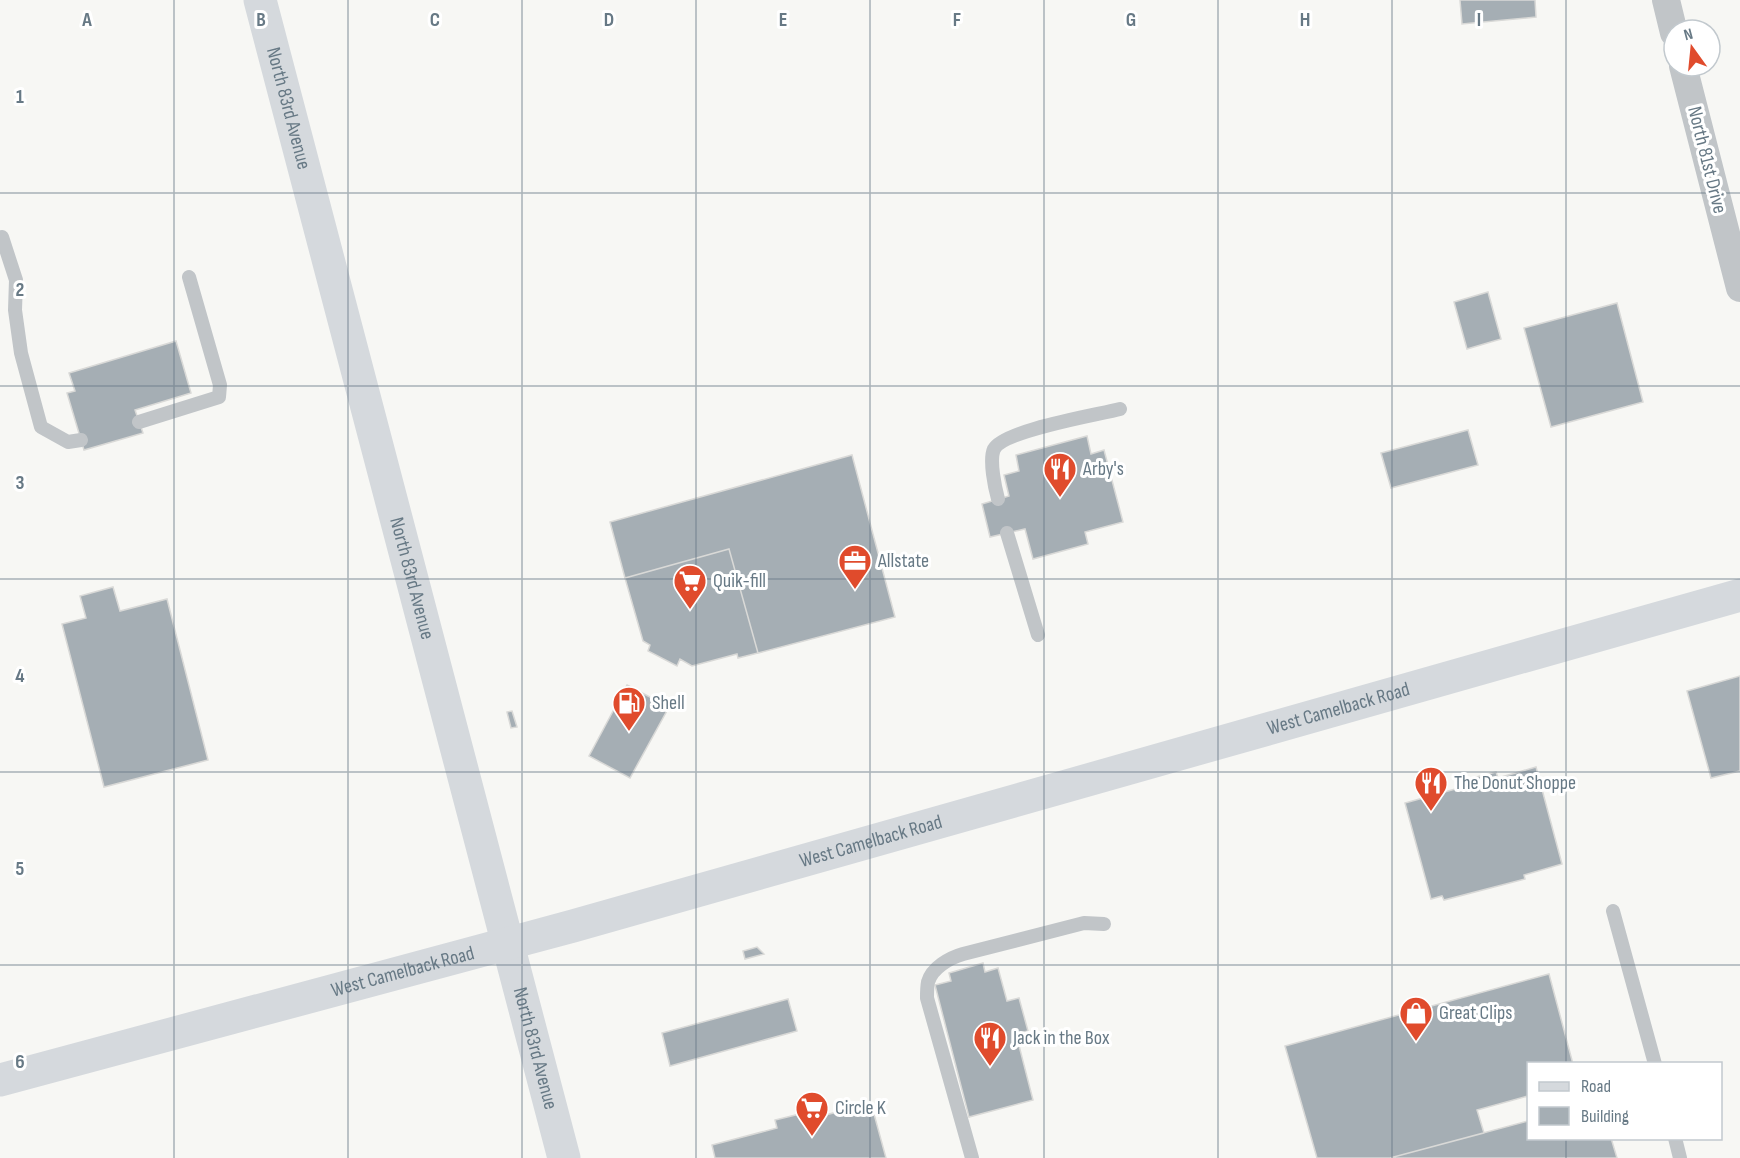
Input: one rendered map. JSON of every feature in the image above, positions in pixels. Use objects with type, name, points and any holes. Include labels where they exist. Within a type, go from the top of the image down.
[{"type":"main road","name":"North 83rd Avenue","points":[[260,0],[564,1158]]},
{"type":"main road","name":"West Camelback Road","points":[[0,1080],[507,944],[1740,595]]},
{"type":"street","points":[[1666,0],[1670,18]]},
{"type":"street","name":"North 81st Drive","points":[[1686,78],[1740,288]]},
{"type":"lane","points":[[2,237],[15,280],[15,310],[21,353],[41,427],[68,442],[81,440]]},
{"type":"lane","points":[[139,422],[219,397],[220,386],[189,277]]},
{"type":"lane","points":[[998,499],[993,466],[994,449],[1001,443],[1021,432],[1120,410]]},
{"type":"lane","points":[[1007,533],[1038,635]]},
{"type":"lane","points":[[1613,911],[1654,1062]]},
{"type":"lane","points":[[972,1158],[927,998],[928,980],[949,958],[1084,923],[1104,924]]},
{"type":"lane","points":[[1676,1140],[1680,1158]]},
{"type":"building","points":[[1460,0],[1535,0],[1536,17],[1462,24]]},
{"type":"building","points":[[1488,292],[1501,339],[1467,349],[1454,302]]},
{"type":"building","points":[[1617,303],[1643,402],[1551,427],[1524,328]]},
{"type":"building","points":[[176,341],[191,393],[135,410],[143,433],[84,450],[67,393],[75,391],[69,373]]},
{"type":"building","points":[[1468,430],[1478,465],[1391,488],[1381,453]]},
{"type":"building","name":"Arby's","points":[[1087,436],[1091,454],[1104,450],[1123,522],[1085,532],[1088,544],[1033,559],[1025,529],[990,537],[982,504],[1009,496],[1004,475],[1019,471],[1016,455]]},
{"type":"building","points":[[852,455],[895,617],[758,653],[729,549],[625,578],[610,522]]},
{"type":"building","name":"Quik-fill","points":[[729,549],[758,653],[738,658],[737,654],[692,666],[680,659],[677,666],[648,651],[650,645],[643,641],[625,578]]},
{"type":"building","points":[[113,587],[120,611],[167,599],[208,760],[104,787],[62,624],[86,618],[80,596]]},
{"type":"building","points":[[1740,676],[1740,771],[1711,778],[1687,691]]},
{"type":"building","name":"Shell","points":[[627,685],[669,707],[630,778],[589,756]]},
{"type":"building","points":[[512,711],[517,727],[511,728],[507,712]]},
{"type":"building","points":[[1536,767],[1562,864],[1524,875],[1525,879],[1444,900],[1442,896],[1431,899],[1405,803],[1459,788],[1457,782],[1496,772],[1498,778]]},
{"type":"building","points":[[757,947],[764,954],[745,959],[743,951]]},
{"type":"building","name":"Jack in the Box","points":[[983,963],[985,972],[998,968],[1007,1001],[1019,998],[1028,1031],[1016,1034],[1033,1100],[969,1117],[935,985],[951,981],[949,973]]},
{"type":"building","points":[[1549,974],[1572,1062],[1527,1062],[1527,1096],[1477,1110],[1484,1133],[1390,1158],[1317,1158],[1285,1046]]},
{"type":"building","points":[[788,999],[797,1031],[670,1066],[662,1033]]},
{"type":"building","name":"Circle K","points":[[871,1103],[886,1158],[715,1158],[712,1145],[777,1128],[775,1120],[812,1111],[814,1118]]},
{"type":"building","points":[[1527,1121],[1527,1140],[1612,1140],[1617,1158],[1390,1158]]},
{"type":"place","name":"Arby's","points":[[1060,498]]},
{"type":"place","name":"Allstate","points":[[855,590]]},
{"type":"place","name":"Quik-fill","points":[[690,610]]},
{"type":"place","name":"Shell","points":[[629,732]]},
{"type":"place","name":"The Donut Shoppe","points":[[1431,812]]},
{"type":"place","name":"Great Clips","points":[[1416,1042]]},
{"type":"place","name":"Jack in the Box","points":[[990,1067]]},
{"type":"place","name":"Circle K","points":[[812,1137]]}]
